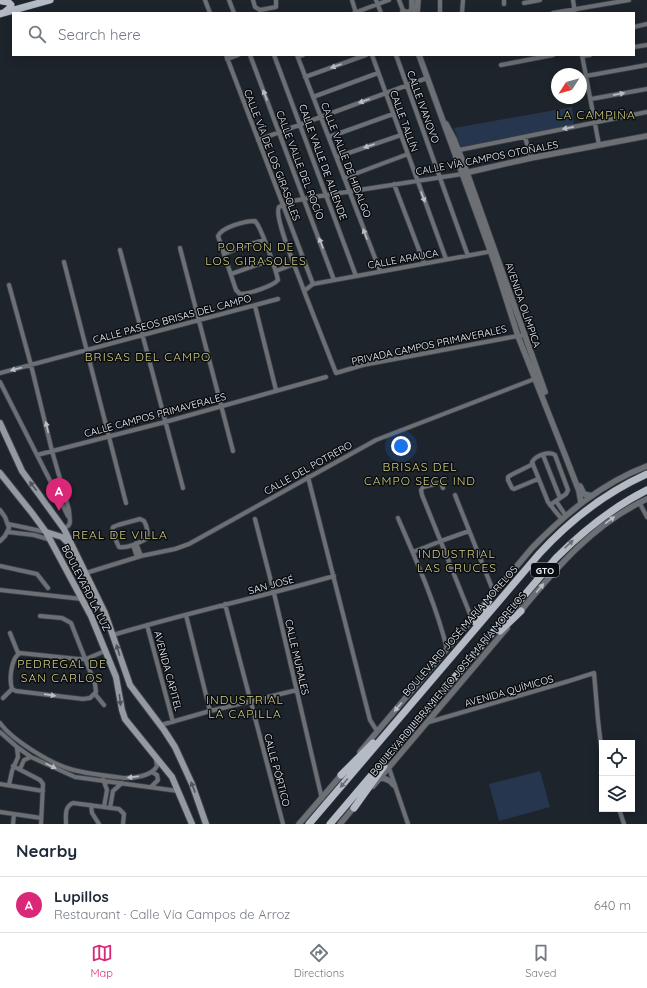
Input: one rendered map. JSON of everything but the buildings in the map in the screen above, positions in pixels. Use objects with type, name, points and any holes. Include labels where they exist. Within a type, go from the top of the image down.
[{"type":"main road","points":[[2,13],[50,0]]},
{"type":"main road","points":[[2,13],[10,8],[11,5],[8,2],[3,1]]},
{"type":"main road","points":[[19,1],[24,7]]},
{"type":"main road","name":"BOULEVARD LA LUZ","points":[[0,423],[22,471],[64,529],[105,613],[114,635],[130,685],[161,725],[180,756],[192,784],[206,824]]},
{"type":"main road","name":"BOULEVARD LA LUZ","points":[[0,473],[46,532],[91,616],[116,677],[125,719],[168,771],[179,791],[192,824]]},
{"type":"main road","name":"BOULEVARD JOSÉ MARÍA MORELOS","points":[[310,824],[447,661],[557,534],[602,498],[634,479],[647,474]]},
{"type":"main road","name":"GTO","points":[[330,824],[563,550],[602,517],[626,501],[647,490]]},
{"type":"main road","points":[[50,540],[55,534],[64,529]]},
{"type":"main road","points":[[46,532],[62,537],[73,548]]},
{"type":"main road","points":[[447,661],[458,644],[481,615],[489,600]]},
{"type":"main road","points":[[462,669],[475,658],[508,622],[521,611]]},
{"type":"main road","points":[[116,677],[125,673]]},
{"type":"main road","points":[[341,775],[384,731],[396,721]]},
{"type":"main road","points":[[354,808],[380,771],[407,738],[415,724]]},
{"type":"street","points":[[205,0],[210,12]]},
{"type":"street","points":[[229,0],[234,12]]},
{"type":"street","points":[[253,0],[254,6],[258,9],[267,10],[276,7],[276,2]]},
{"type":"street","points":[[352,0],[355,12]]},
{"type":"street","points":[[357,12],[377,2],[389,0]]},
{"type":"street","points":[[399,0],[404,12]]},
{"type":"street","points":[[412,0],[414,12]]},
{"type":"street","points":[[414,12],[418,0]]},
{"type":"street","points":[[440,0],[440,12]]},
{"type":"street","points":[[462,12],[463,0]]},
{"type":"street","points":[[524,3],[540,0]]},
{"type":"street","points":[[574,0],[575,11]]},
{"type":"street","points":[[564,12],[629,0]]},
{"type":"street","points":[[377,2],[381,12]]},
{"type":"street","points":[[635,27],[647,24]]},
{"type":"street","points":[[635,47],[647,45]]},
{"type":"street","name":"CALLE VALLE DEL ROCÍO","points":[[250,56],[334,280]]},
{"type":"street","name":"CALLE VALLE DE ALLENDE","points":[[274,56],[356,276]]},
{"type":"street","name":"CALLE VALLE DE HIDALGO","points":[[297,56],[380,271]]},
{"type":"street","points":[[305,77],[363,56]]},
{"type":"street","name":"CALLE TALLÍN","points":[[372,56],[446,260]]},
{"type":"street","name":"CALLE IVANOVO","points":[[396,56],[468,256]]},
{"type":"street","name":"AVENIDA OLÍMPICA","points":[[419,56],[493,251],[521,335],[579,491],[581,503]]},
{"type":"street","points":[[501,65],[548,56]]},
{"type":"street","points":[[582,56],[584,68]]},
{"type":"street","name":"CALLE VÍA DE LOS GIRASOLES","points":[[227,57],[312,284]]},
{"type":"street","points":[[587,76],[647,65]]},
{"type":"street","points":[[313,97],[378,73]]},
{"type":"street","points":[[258,140],[279,131],[427,78]]},
{"type":"street","points":[[587,81],[599,145]]},
{"type":"street","points":[[591,99],[647,89]]},
{"type":"street","points":[[459,150],[647,112]]},
{"type":"street","points":[[329,137],[393,114]]},
{"type":"street","name":"AVENIDA OLÍMPICA","points":[[441,115],[459,150],[464,173]]},
{"type":"street","points":[[336,157],[401,135]]},
{"type":"street","name":"CALLE VÍA CAMPOS OTOÑALES","points":[[283,205],[304,199],[349,191],[440,178],[531,158],[647,136]]},
{"type":"street","points":[[525,137],[531,158]]},
{"type":"street","points":[[344,178],[408,154]]},
{"type":"street","points":[[394,184],[424,263]]},
{"type":"street","points":[[283,205],[278,208],[277,213],[304,291],[312,284]]},
{"type":"street","points":[[252,221],[256,222],[276,271],[277,282],[243,294],[238,293],[224,254],[218,238],[219,233],[241,223],[252,221]]},
{"type":"street","points":[[224,254],[264,240]]},
{"type":"street","points":[[180,248],[233,451]]},
{"type":"street","points":[[120,250],[183,488]]},
{"type":"street","name":"CALLE ARAUCA","points":[[312,284],[493,251]]},
{"type":"street","points":[[231,274],[271,260]]},
{"type":"street","points":[[64,262],[126,503]]},
{"type":"street","points":[[276,271],[294,264]]},
{"type":"street","points":[[9,285],[64,492],[70,519],[69,525],[64,529]]},
{"type":"street","name":"PRIVADA CAMPOS PRIMAVERALES","points":[[304,291],[336,373],[364,365],[521,335]]},
{"type":"street","name":"CALLE PASEOS BRISAS DEL CAMPO","points":[[0,373],[278,299]]},
{"type":"street","points":[[255,306],[276,390],[326,377]]},
{"type":"street","name":"AVENIDA OLÍMPICA","points":[[537,378],[580,489],[584,494],[592,496]]},
{"type":"street","name":"CALLE DEL POTRERO","points":[[86,573],[189,544],[383,436],[537,378]]},
{"type":"street","points":[[0,382],[70,519]]},
{"type":"street","name":"CALLE CAMPOS PRIMAVERALES","points":[[37,455],[165,422],[276,390]]},
{"type":"street","points":[[550,505],[568,492],[556,457],[553,454],[534,458],[532,462],[550,505],[564,518]]},
{"type":"street","points":[[543,455],[564,518]]},
{"type":"street","points":[[533,464],[510,475],[508,480],[512,488],[514,488],[538,479]]},
{"type":"street","points":[[299,824],[322,799],[377,731],[532,548],[581,503],[623,476],[647,466]]},
{"type":"street","points":[[308,477],[370,720],[377,731]]},
{"type":"street","points":[[443,488],[441,483],[439,483],[423,487],[421,490],[472,619]]},
{"type":"street","points":[[454,495],[470,531],[494,593]]},
{"type":"street","name":"BOULEVARD LIBRAMIENTO JOSÉ MARÍA MORELOS","points":[[340,824],[572,552],[605,524],[626,509],[647,499]]},
{"type":"street","points":[[639,502],[647,517]]},
{"type":"street","points":[[0,510],[5,516],[8,524],[8,532],[0,541]]},
{"type":"street","points":[[398,518],[413,552],[441,626],[447,649]]},
{"type":"street","name":"CALLE MURALES","points":[[255,519],[274,593],[322,799]]},
{"type":"street","points":[[140,520],[144,521],[148,533],[147,537],[145,540],[135,544],[121,548],[119,547],[112,532],[113,527],[140,520]]},
{"type":"street","points":[[8,524],[46,532]]},
{"type":"street","points":[[34,530],[34,535]]},
{"type":"street","points":[[413,552],[470,531]]},
{"type":"street","points":[[8,532],[34,535],[50,540]]},
{"type":"street","points":[[135,544],[139,557]]},
{"type":"street","points":[[0,566],[37,574],[48,588]]},
{"type":"street","name":"SAN JOSÉ","points":[[114,635],[334,576]]},
{"type":"street","points":[[0,590],[82,599]]},
{"type":"street","name":"CALLE PÓRTICO","points":[[226,604],[283,824]]},
{"type":"street","points":[[186,615],[210,711]]},
{"type":"street","points":[[40,616],[62,618],[71,622],[95,684],[95,694],[104,705]]},
{"type":"street","name":"AVENIDA CAPITEL","points":[[147,625],[173,722]]},
{"type":"street","points":[[10,633],[18,653]]},
{"type":"street","points":[[4,698],[12,688],[13,660],[18,653],[23,652],[68,658],[86,658],[106,652]]},
{"type":"street","name":"AVENIDA QUÍMICOS","points":[[428,722],[594,673],[601,740]]},
{"type":"street","points":[[12,688],[16,690],[84,699],[88,699],[95,694]]},
{"type":"street","points":[[161,725],[251,700],[297,690]]},
{"type":"street","points":[[0,723],[18,741],[67,769],[133,778],[152,772],[157,766],[155,756]]},
{"type":"street","points":[[0,732],[31,757],[75,777],[152,786],[179,791]]},
{"type":"street","points":[[9,786],[13,766],[18,757],[18,741]]},
{"type":"street","points":[[18,757],[24,760]]},
{"type":"street","points":[[20,769],[24,760],[31,757]]},
{"type":"street","points":[[13,766],[40,780],[44,784],[41,824]]},
{"type":"street","points":[[389,768],[408,824]]},
{"type":"street","points":[[152,772],[157,775],[158,780],[152,786]]},
{"type":"street","points":[[104,775],[102,780],[107,790],[104,807]]},
{"type":"street","points":[[381,777],[390,781],[394,785]]},
{"type":"street","points":[[110,808],[113,791],[122,783]]},
{"type":"street","points":[[0,784],[44,791]]},
{"type":"street","points":[[107,790],[113,791]]},
{"type":"street","points":[[66,824],[67,808],[70,804],[75,803],[119,809],[124,814],[123,824]]},
{"type":"street","points":[[91,805],[92,813],[99,824]]},
{"type":"street","points":[[0,812],[41,818]]},
{"type":"street","points":[[620,812],[624,824]]},
{"type":"street","points":[[13,824],[14,814]]},
{"type":"shaded area","points":[[572,107],[574,125],[461,147],[454,128]]},
{"type":"shaded area","points":[[540,771],[550,807],[499,821],[489,784]]},
{"type":"place","name":"Lupillos","points":[[59,511]]},
{"type":"district","name":"LA CAMPIÑA","points":[[596,114]]},
{"type":"district","name":"PORTON DE LOS GIRASOLES","points":[[256,253]]},
{"type":"district","name":"BRISAS DEL CAMPO","points":[[148,356]]},
{"type":"district","name":"BRISAS DEL CAMPO SECC IND","points":[[420,473]]},
{"type":"district","name":"REAL DE VILLA","points":[[120,534]]},
{"type":"district","name":"INDUSTRIAL LAS CRUCES","points":[[457,560]]},
{"type":"district","name":"PEDREGAL DE SAN CARLOS","points":[[62,670]]},
{"type":"district","name":"INDUSTRIAL LA CAPILLA","points":[[245,706]]}]
